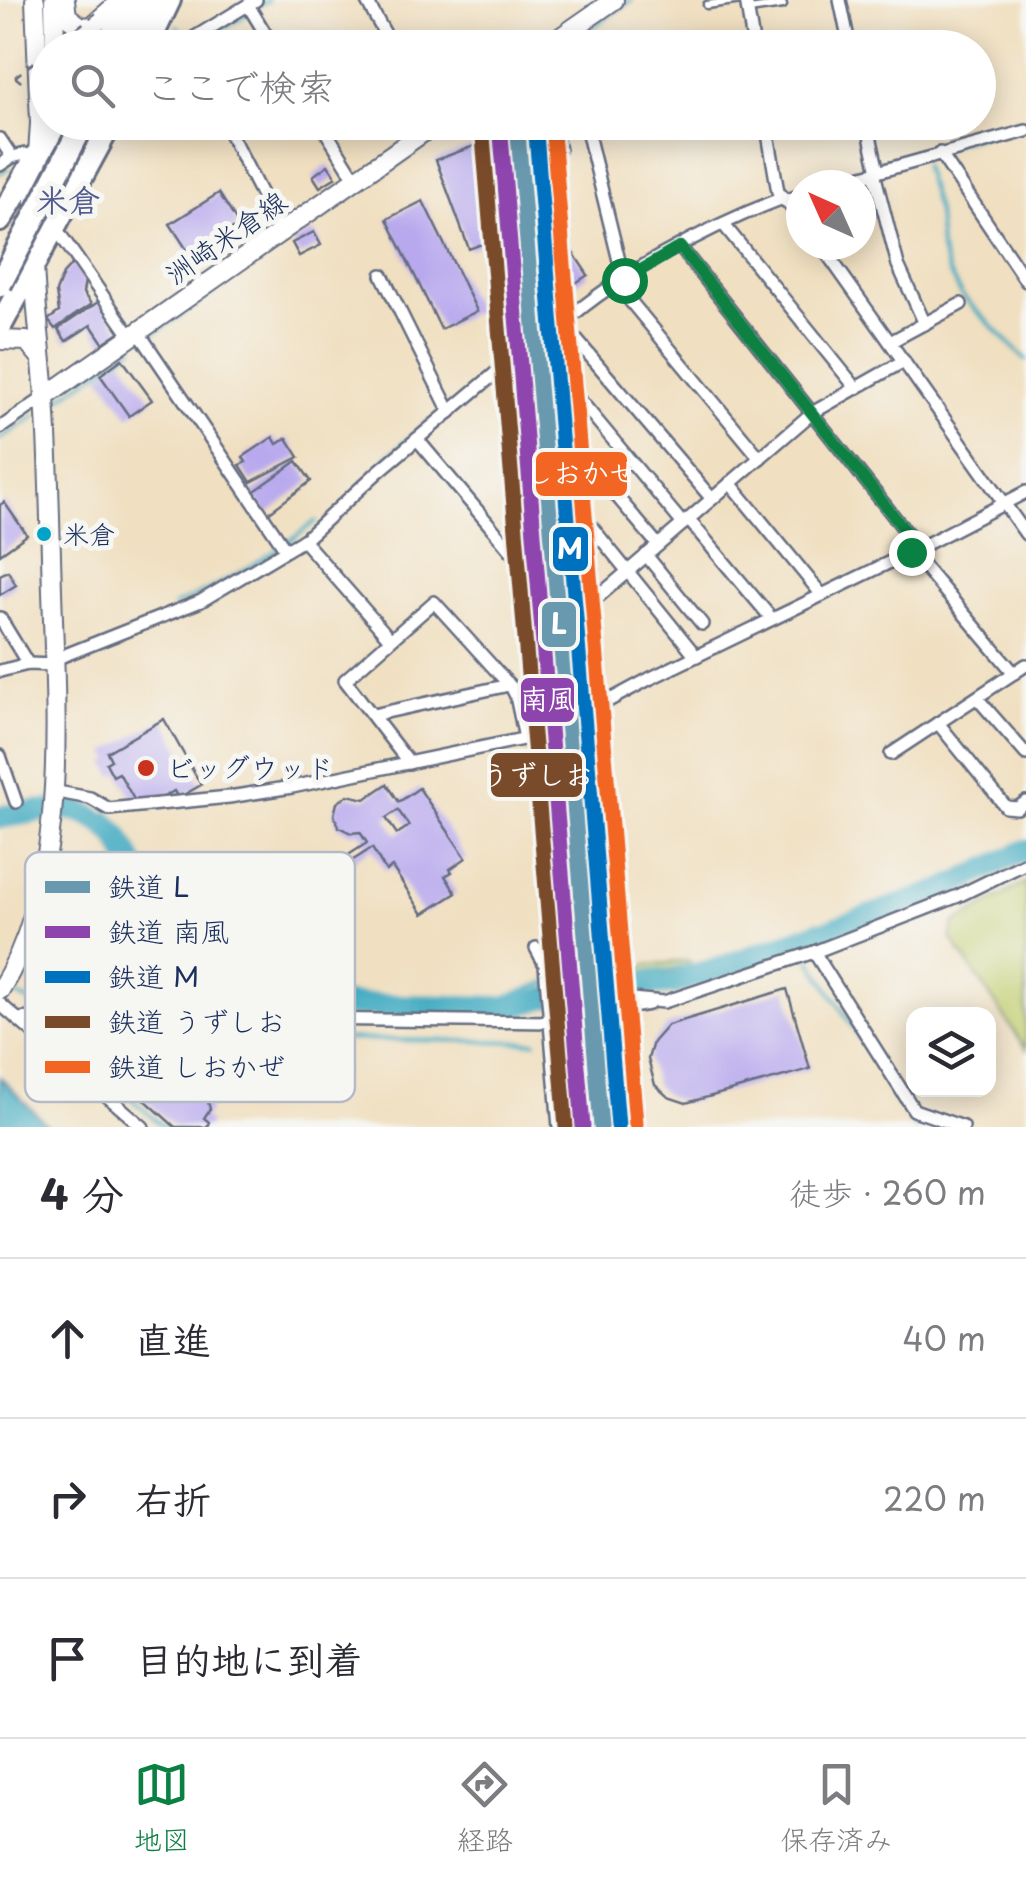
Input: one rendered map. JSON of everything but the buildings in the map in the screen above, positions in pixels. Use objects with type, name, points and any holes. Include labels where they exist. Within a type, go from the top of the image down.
[{"type":"highway","points":[[104,30],[117,3]]},
{"type":"highway","points":[[110,30],[117,3]]},
{"type":"highway","points":[[139,30],[159,7]]},
{"type":"highway","points":[[0,216],[25,157],[41,140]]},
{"type":"highway","points":[[0,251],[49,140]]},
{"type":"highway","points":[[0,284],[75,140]]},
{"type":"highway","points":[[0,326],[101,140]]},
{"type":"highway","points":[[0,229],[18,217],[41,246]]},
{"type":"main road","points":[[34,30],[36,0]]},
{"type":"main road","points":[[54,0],[54,30]]},
{"type":"main road","points":[[65,0],[66,16],[80,26],[92,27],[117,3]]},
{"type":"main road","points":[[578,30],[614,0]]},
{"type":"main road","points":[[30,87],[25,157],[41,246]]},
{"type":"main road","points":[[44,852],[56,744],[41,358],[41,246],[53,140]]},
{"type":"main road","name":"洲崎米倉線","points":[[45,397],[411,140]]},
{"type":"main road","points":[[0,340],[27,342],[41,358]]},
{"type":"main road","points":[[0,990],[25,944]]},
{"type":"street","points":[[366,0],[383,30]]},
{"type":"street","points":[[840,0],[846,30]]},
{"type":"street","points":[[745,4],[750,30]]},
{"type":"street","points":[[210,30],[252,7],[264,30]]},
{"type":"street","points":[[996,139],[1026,131]]},
{"type":"street","points":[[0,139],[25,157]]},
{"type":"street","points":[[233,140],[281,233]]},
{"type":"street","points":[[331,140],[356,180]]},
{"type":"street","points":[[556,140],[559,150]]},
{"type":"street","points":[[589,140],[621,283],[760,458]]},
{"type":"street","points":[[550,336],[596,297],[680,247],[784,200],[778,192],[769,140]]},
{"type":"street","points":[[870,140],[898,266],[925,324]]},
{"type":"street","points":[[873,170],[991,140]]},
{"type":"street","points":[[940,153],[1026,281]]},
{"type":"street","points":[[0,165],[25,157]]},
{"type":"street","points":[[724,225],[856,388]]},
{"type":"street","points":[[41,246],[135,335],[284,547]]},
{"type":"street","points":[[680,247],[915,550],[1021,672],[891,754]]},
{"type":"street","points":[[832,260],[1026,534]]},
{"type":"street","points":[[382,275],[448,409]]},
{"type":"street","points":[[890,342],[960,304]]},
{"type":"street","points":[[563,324],[712,499]]},
{"type":"street","points":[[0,672],[27,662],[55,662],[188,607],[284,547],[303,540],[448,409],[510,361],[522,374],[528,415]]},
{"type":"street","points":[[584,609],[812,413],[904,361]]},
{"type":"street","points":[[0,428],[45,397]]},
{"type":"street","points":[[580,399],[772,620]]},
{"type":"street","points":[[417,439],[520,560]]},
{"type":"street","points":[[586,461],[658,545]]},
{"type":"street","points":[[730,484],[822,595]]},
{"type":"street","points":[[50,805],[90,798],[109,809],[229,797],[547,734],[1026,492]]},
{"type":"street","points":[[578,510],[696,656]]},
{"type":"street","points":[[303,540],[390,639]]},
{"type":"street","points":[[646,556],[702,624]]},
{"type":"street","points":[[409,763],[346,680],[434,602],[509,685],[516,696],[525,738]]},
{"type":"street","points":[[0,618],[27,662]]},
{"type":"street","points":[[372,715],[509,685]]},
{"type":"street","points":[[977,698],[1026,754]]},
{"type":"street","points":[[938,723],[1006,807],[1017,808],[1026,802]]},
{"type":"street","points":[[0,756],[16,802]]},
{"type":"street","points":[[631,1127],[620,1010],[664,1002],[809,954],[958,896],[1026,863]]},
{"type":"street","points":[[536,948],[547,979],[559,1127]]},
{"type":"street","points":[[809,954],[914,1110],[963,1127]]},
{"type":"street","points":[[550,1004],[599,996],[664,1002]]},
{"type":"street","points":[[0,1004],[25,1026]]},
{"type":"street","points":[[17,1019],[25,1018]]},
{"type":"street","points":[[355,1020],[551,1022]]},
{"type":"street","points":[[114,1102],[143,1127]]},
{"type":"lane","points":[[707,5],[784,5]]},
{"type":"path","points":[[79,30],[117,3]]},
{"type":"path","points":[[30,65],[15,77],[30,87]]},
{"type":"green space","points":[[546,339],[561,488],[558,494],[585,690],[601,698],[578,710],[553,703],[547,683],[533,410],[525,355],[528,354],[560,702],[572,703],[541,360]]},
{"type":"green space","points":[[577,728],[587,737],[613,968],[689,961],[694,968],[557,985],[556,976],[565,972],[555,955],[567,950],[567,938],[552,783],[524,744],[564,733],[580,932],[589,932]]},
{"type":"green space","points":[[1026,882],[1026,1049],[951,938],[955,923]]},
{"type":"green space","points":[[610,1001],[624,1127],[606,1127],[596,1003]]},
{"type":"green space","points":[[585,1002],[596,1127],[568,1127],[558,1010]]},
{"type":"water","points":[[0,1077],[49,1127],[0,1127]]},
{"type":"waterway","points":[[255,8],[268,0]]},
{"type":"waterway","points":[[588,30],[631,0]]},
{"type":"waterway","points":[[222,30],[248,14]]},
{"type":"waterway","points":[[177,26],[181,30]]},
{"type":"waterway","points":[[996,131],[1026,123]]},
{"type":"waterway","points":[[149,337],[432,140]]},
{"type":"waterway","points":[[920,152],[964,140]]},
{"type":"waterway","points":[[881,165],[919,152]]},
{"type":"waterway","points":[[923,165],[948,271],[962,296],[1026,360]]},
{"type":"waterway","points":[[0,173],[8,168]]},
{"type":"waterway","points":[[510,356],[526,340],[544,334],[553,325]]},
{"type":"waterway","points":[[58,400],[134,347]]},
{"type":"waterway","points":[[0,439],[35,416]]},
{"type":"waterway","points":[[386,458],[428,422]]},
{"type":"waterway","points":[[174,606],[248,568],[316,521]]},
{"type":"waterway","points":[[0,807],[39,801]]},
{"type":"waterway","points":[[0,818],[51,810],[78,811],[105,826],[125,852]]},
{"type":"waterway","points":[[108,812],[126,830],[138,852]]},
{"type":"waterway","points":[[355,1006],[507,1009],[579,988],[675,984],[943,890],[1026,850]]},
{"type":"waterway","points":[[355,995],[503,998],[560,978],[671,970],[711,961],[819,922],[830,931]]},
{"type":"waterway","points":[[810,959],[915,1127]]},
{"type":"waterway","points":[[13,992],[25,999]]},
{"type":"waterway","points":[[355,1039],[536,1042]]},
{"type":"waterway","points":[[135,1102],[164,1127]]},
{"type":"rail line","name":"うずしお","points":[[483,140],[566,1127]]},
{"type":"rail line","name":"南風","points":[[501,140],[583,1127]]},
{"type":"rail line","name":"L","points":[[519,140],[601,1127]]},
{"type":"rail line","name":"M","points":[[536,140],[618,1126]]},
{"type":"rail line","name":"しおかぜ","points":[[554,140],[636,1124]]},
{"type":"place","name":"米倉","points":[[44,534]]},
{"type":"place","name":"ビッグウッド","points":[[146,768]]},
{"type":"district","name":"米倉","points":[[68,201]]},
{"type":"route","points":[[624,280],[680,247],[919,548],[911,552]]}]
